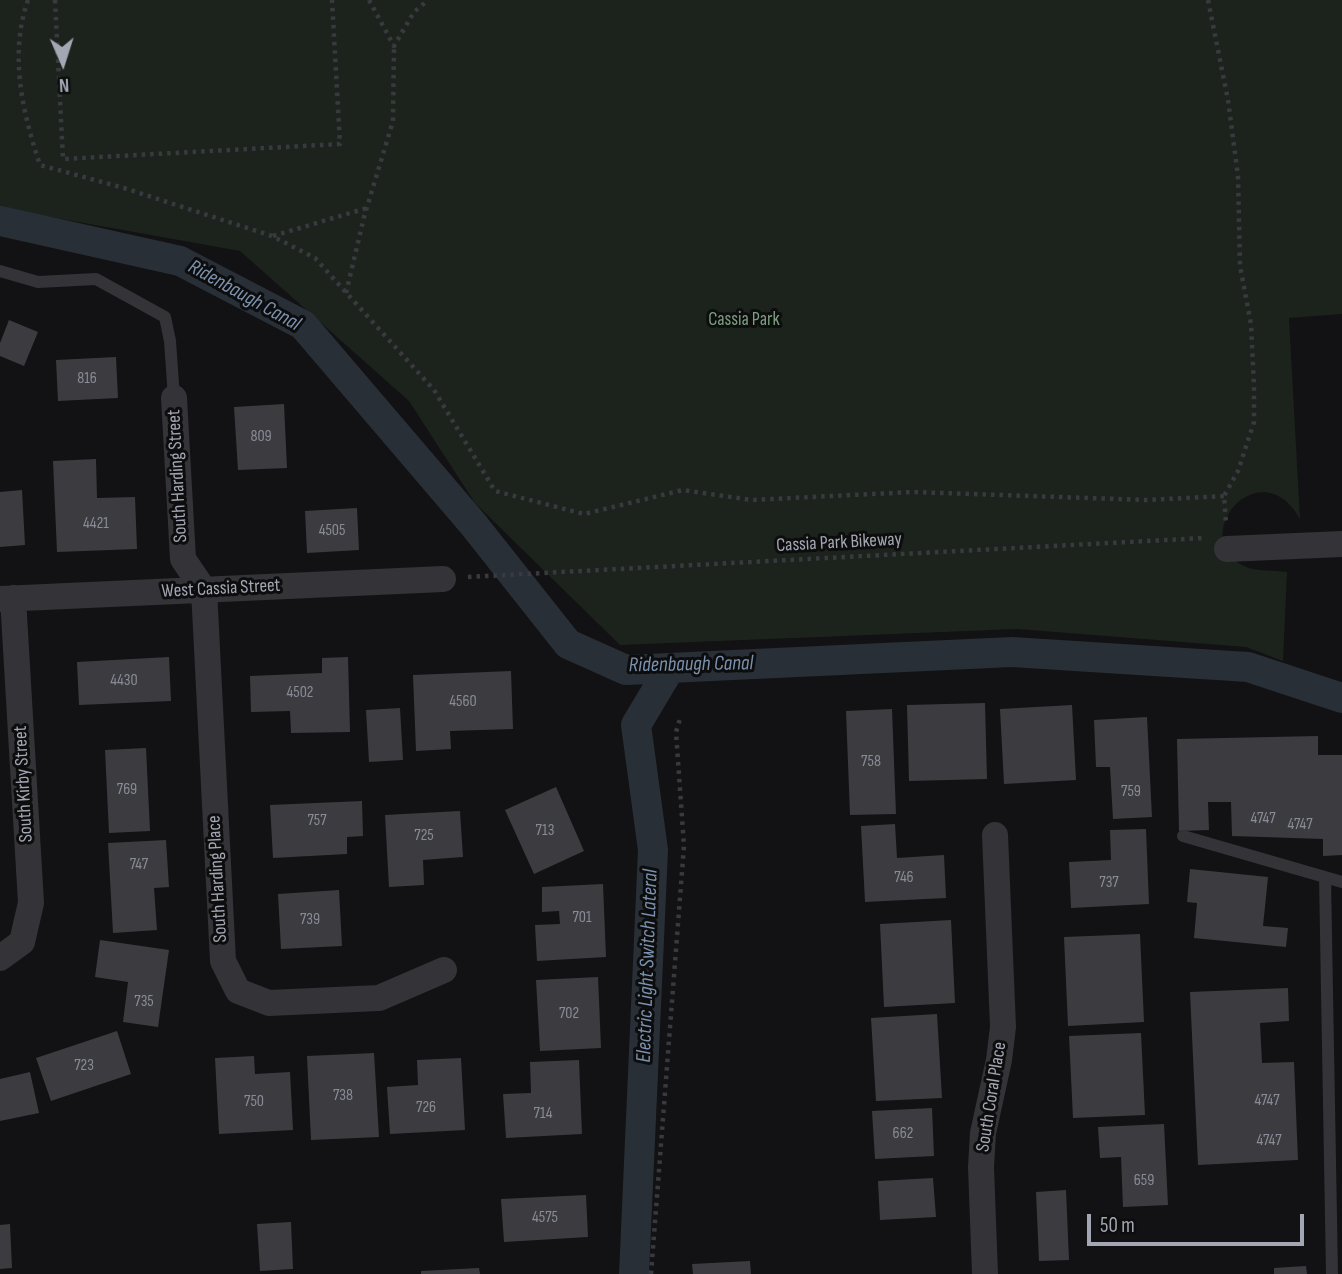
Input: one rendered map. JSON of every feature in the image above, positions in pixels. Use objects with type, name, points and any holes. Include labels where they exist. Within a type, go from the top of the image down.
[{"type":"street","name":"South Harding Street","points":[[174,398],[183,559],[204,590]]},
{"type":"street","points":[[1227,549],[1342,544]]},
{"type":"street","name":"West Cassia Street","points":[[7,598],[443,579]]},
{"type":"street","name":"South Harding Place","points":[[204,590],[223,961],[238,991],[269,1003],[379,998],[444,970]]},
{"type":"street","name":"South Kirby Street","points":[[0,958],[22,942],[31,903],[7,598]]},
{"type":"street","name":"South Coral Place","points":[[985,1274],[981,1167],[983,1133],[999,1060],[1003,1027],[995,835]]},
{"type":"lane","points":[[0,271],[38,282],[96,279],[165,317],[170,341],[174,398]]},
{"type":"lane","points":[[1182,836],[1342,882]]},
{"type":"lane","points":[[1325,877],[1332,1274]]},
{"type":"path","points":[[28,0],[18,29],[23,116],[40,164],[272,236],[315,258],[434,390],[495,491],[584,514],[682,490],[751,500],[818,499],[913,492],[1147,500],[1224,496],[1238,471],[1254,422],[1254,386],[1251,324],[1240,266],[1238,177],[1228,100],[1208,0]]},
{"type":"path","points":[[55,0],[63,159],[340,144],[332,0]]},
{"type":"path","points":[[346,293],[367,208],[393,121],[394,46],[369,0]]},
{"type":"path","points":[[394,46],[414,12],[429,0]]},
{"type":"path","points":[[272,236],[367,208]]},
{"type":"path","name":"Cassia Park Bikeway","points":[[443,579],[1223,537],[1227,549]]},
{"type":"path","points":[[650,1274],[684,846],[676,732],[680,719]]},
{"type":"green space","name":"Cassia Park","points":[[0,0],[1342,0],[1342,314],[1289,318],[1300,519],[1284,500],[1267,492],[1250,495],[1236,505],[1226,519],[1223,536],[1228,552],[1244,566],[1287,572],[1283,661],[1246,647],[1017,629],[620,645],[475,503],[409,401],[240,251],[0,208]]},
{"type":"building","points":[[9,320],[38,332],[24,366],[0,356],[0,343]]},
{"type":"building","points":[[116,357],[118,398],[58,401],[56,360]]},
{"type":"building","points":[[284,404],[287,468],[238,470],[234,407]]},
{"type":"building","points":[[96,459],[97,498],[135,497],[137,549],[57,552],[53,461]]},
{"type":"building","points":[[22,490],[25,545],[0,547],[0,492]]},
{"type":"building","points":[[357,508],[359,550],[307,553],[305,511]]},
{"type":"building","points":[[169,657],[171,701],[79,705],[77,662]]},
{"type":"building","points":[[348,657],[350,732],[291,733],[290,711],[251,712],[250,676],[322,673],[322,658]]},
{"type":"building","points":[[511,671],[513,729],[450,731],[451,749],[416,751],[413,675]]},
{"type":"building","points":[[985,703],[987,779],[909,781],[907,705]]},
{"type":"building","points":[[1072,705],[1076,780],[1004,784],[1000,709]]},
{"type":"building","points":[[400,708],[403,760],[369,762],[366,710]]},
{"type":"building","points":[[892,709],[896,814],[850,815],[846,711]]},
{"type":"building","points":[[1147,717],[1152,817],[1113,819],[1110,767],[1096,767],[1094,720]]},
{"type":"building","points":[[1318,736],[1318,755],[1342,755],[1342,855],[1323,856],[1323,839],[1232,836],[1231,802],[1208,802],[1209,830],[1179,831],[1177,739]]},
{"type":"building","points":[[146,748],[150,831],[109,833],[105,750]]},
{"type":"building","points":[[556,787],[584,851],[534,874],[505,810]]},
{"type":"building","points":[[362,801],[363,836],[347,837],[347,854],[273,858],[270,805]]},
{"type":"building","points":[[460,811],[463,857],[423,860],[424,885],[389,887],[385,815]]},
{"type":"building","points":[[895,824],[897,858],[944,855],[946,898],[865,902],[861,826]]},
{"type":"building","points":[[1146,829],[1149,904],[1071,908],[1069,862],[1111,860],[1110,830]]},
{"type":"building","points":[[166,840],[169,887],[154,888],[157,930],[113,933],[108,843]]},
{"type":"building","points":[[1190,869],[1268,877],[1263,926],[1288,928],[1286,947],[1194,938],[1197,903],[1187,902]]},
{"type":"building","points":[[603,884],[606,957],[537,961],[535,925],[560,924],[559,911],[542,912],[542,887]]},
{"type":"building","points":[[339,890],[342,946],[281,949],[278,894]]},
{"type":"building","points":[[951,920],[955,1003],[884,1007],[880,924]]},
{"type":"building","points":[[1140,934],[1144,1022],[1068,1026],[1064,937]]},
{"type":"building","points":[[100,940],[169,950],[158,1027],[123,1022],[128,982],[95,977]]},
{"type":"building","points":[[598,977],[601,1048],[540,1051],[536,980]]},
{"type":"building","points":[[1288,988],[1289,1021],[1260,1023],[1262,1063],[1294,1062],[1298,1160],[1198,1165],[1190,992]]},
{"type":"building","points":[[937,1014],[942,1098],[876,1101],[871,1018]]},
{"type":"building","points":[[117,1031],[131,1074],[51,1101],[36,1058]]},
{"type":"building","points":[[1141,1033],[1145,1115],[1073,1118],[1069,1036]]},
{"type":"building","points":[[374,1053],[379,1137],[311,1140],[307,1056]]},
{"type":"building","points":[[254,1056],[255,1074],[290,1072],[293,1130],[219,1134],[215,1058]]},
{"type":"building","points":[[461,1058],[465,1130],[390,1134],[387,1087],[418,1085],[417,1060]]},
{"type":"building","points":[[579,1060],[582,1134],[506,1138],[503,1094],[531,1093],[530,1062]]},
{"type":"building","points":[[30,1072],[39,1113],[0,1121],[0,1079]]},
{"type":"building","points":[[932,1108],[934,1156],[875,1159],[872,1111]]},
{"type":"building","points":[[1164,1124],[1168,1205],[1123,1207],[1121,1157],[1100,1158],[1098,1127]]},
{"type":"building","points":[[933,1178],[936,1217],[880,1220],[878,1181]]},
{"type":"building","points":[[1066,1190],[1069,1260],[1039,1261],[1036,1192]]},
{"type":"building","points":[[586,1195],[588,1237],[504,1242],[501,1199]]},
{"type":"building","points":[[291,1222],[293,1269],[260,1271],[257,1224]]},
{"type":"building","points":[[10,1224],[12,1268],[0,1269],[0,1225]]},
{"type":"building","points":[[750,1261],[751,1274],[693,1274],[692,1264]]},
{"type":"building","points":[[1306,1266],[1307,1274],[1274,1274],[1274,1268]]},
{"type":"building","points":[[479,1268],[480,1274],[421,1274],[421,1271]]},
{"type":"waterway","name":"Ridenbaugh Canal","points":[[0,221],[180,261],[303,325],[473,524],[568,644],[626,670],[1012,652],[1248,667],[1342,698]]},
{"type":"waterway","name":"Electric Light Switch Lateral","points":[[634,1274],[653,850],[636,725],[670,668]]}]
